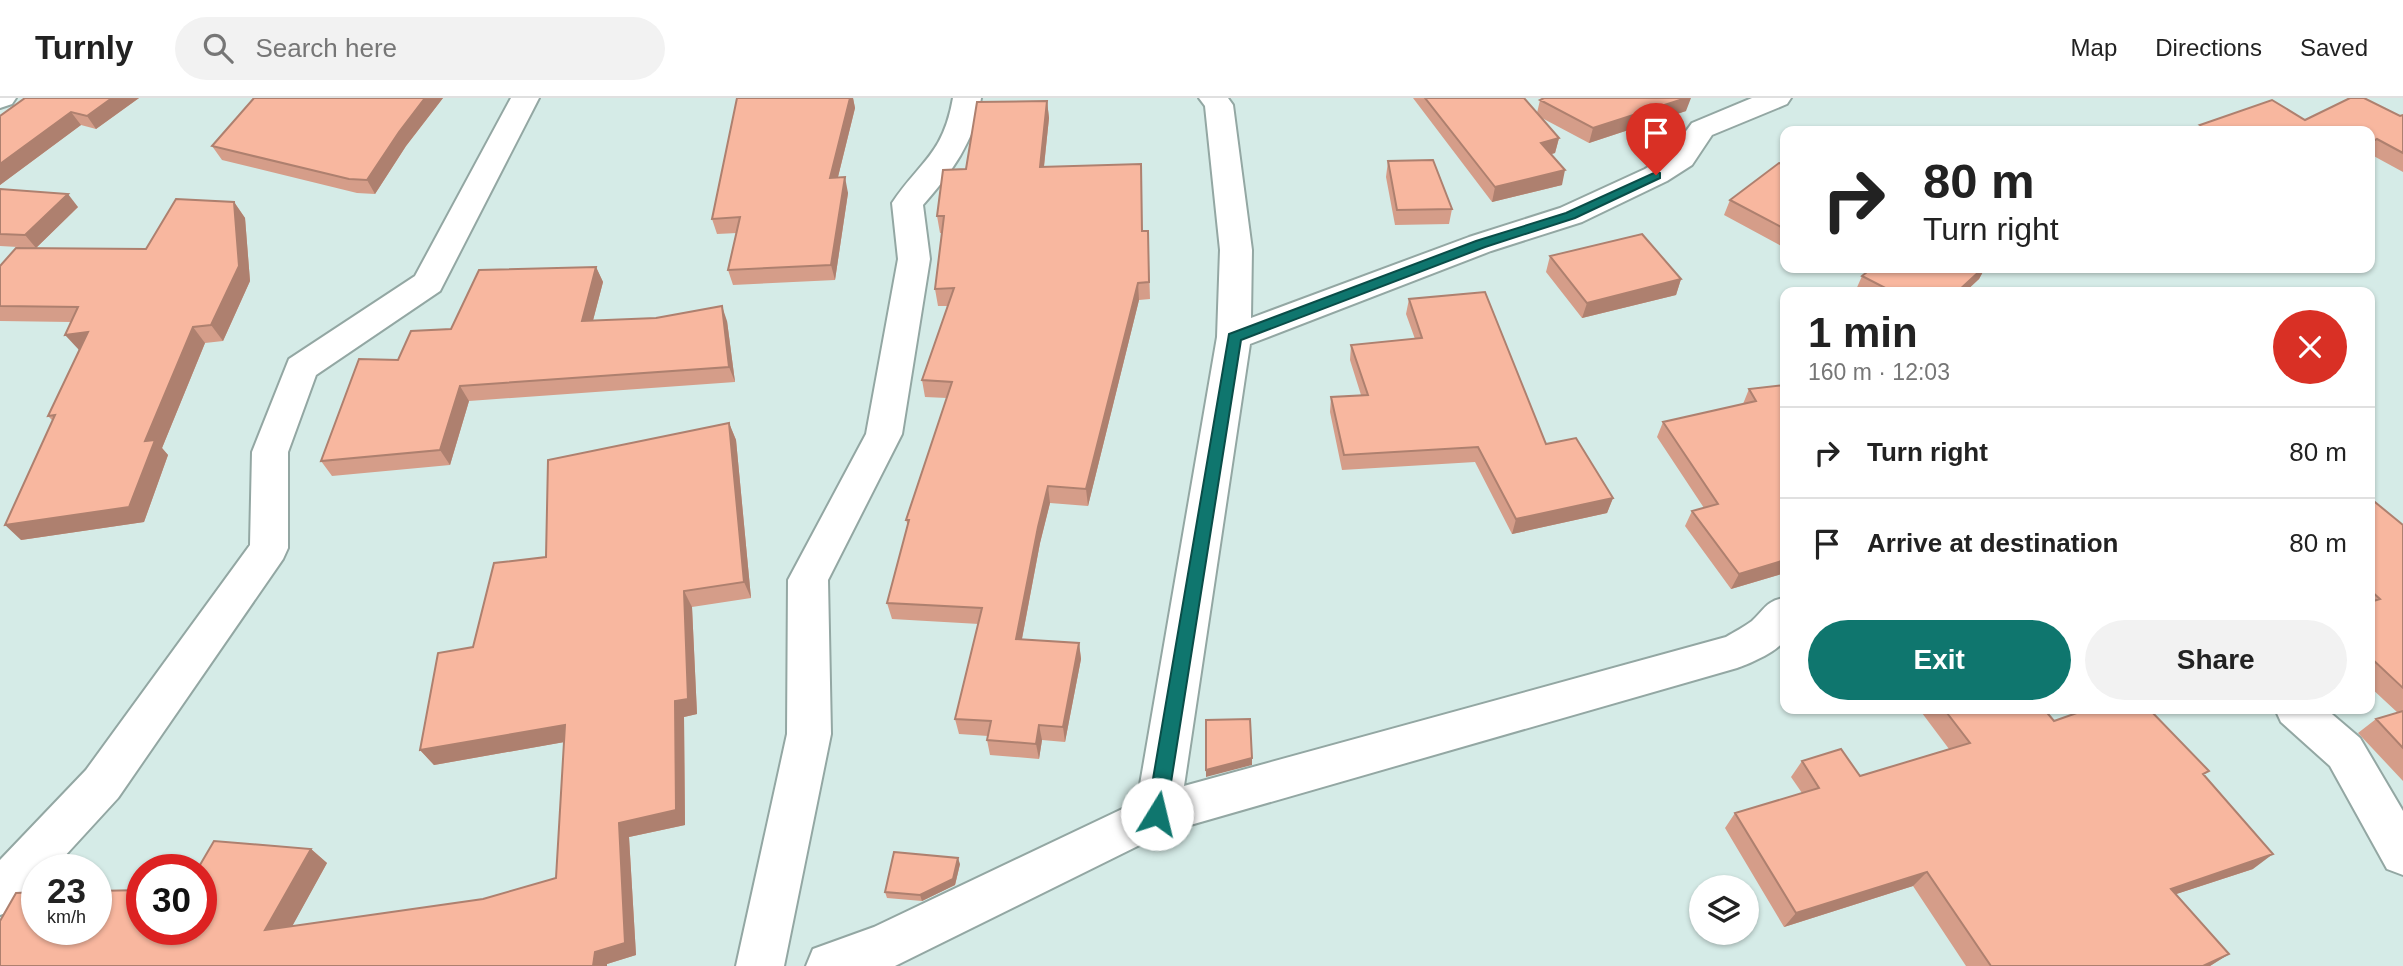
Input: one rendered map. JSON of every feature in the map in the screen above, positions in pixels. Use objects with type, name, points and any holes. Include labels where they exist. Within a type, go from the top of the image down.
[{"type":"street","points":[[0,893],[102,784],[269,548],[270,452],[301,368],[428,283],[525,98]]},
{"type":"street","points":[[760,966],[809,734],[808,580],[884,434],[914,259],[907,203],[943,164],[965,117],[967,98]]},
{"type":"street","points":[[1157,814],[1234,337],[1236,250],[1219,105],[1213,98]]},
{"type":"street","points":[[1234,337],[1480,244],[1571,215],[1656,175],[1681,159],[1702,129],[1777,98]]},
{"type":"street","points":[[830,966],[884,947],[1157,814],[1737,651],[1765,634],[1780,616]]},
{"type":"street","points":[[2302,714],[2345,752],[2403,854]]},
{"type":"building","points":[[25,98],[112,98],[87,116],[71,112],[0,164],[0,116]]},
{"type":"building","points":[[254,98],[425,98],[367,180],[349,179],[212,146]]},
{"type":"building","points":[[737,98],[850,98],[830,178],[845,177],[831,265],[728,270],[740,217],[712,219]]},
{"type":"building","points":[[1425,98],[1524,98],[1559,138],[1541,143],[1565,170],[1495,187]]},
{"type":"building","points":[[1686,98],[1593,128],[1540,100]]},
{"type":"building","points":[[2350,98],[2364,98],[2400,116],[2403,115],[2403,153],[2375,140],[2375,126],[2200,125],[2272,100],[2305,120]]},
{"type":"building","points":[[1047,101],[1040,167],[1141,164],[1142,231],[1148,231],[1149,282],[1138,283],[1086,489],[1048,486],[1016,639],[1079,643],[1063,727],[1039,725],[1036,744],[987,740],[991,721],[955,719],[982,608],[887,603],[909,520],[906,520],[952,382],[922,380],[954,288],[935,289],[944,216],[937,216],[943,170],[966,169],[977,102]]},
{"type":"building","points":[[1433,160],[1452,209],[1397,210],[1388,161]]},
{"type":"building","points":[[1779,163],[1780,163],[1780,226],[1730,200]]},
{"type":"building","points":[[0,189],[68,194],[25,235],[0,234]]},
{"type":"building","points":[[176,199],[234,202],[239,266],[211,325],[193,327],[145,441],[155,440],[129,507],[5,525],[55,415],[48,416],[88,332],[65,335],[78,307],[0,306],[0,266],[16,248],[146,249]]},
{"type":"building","points":[[1642,234],[1681,279],[1587,303],[1550,256]]},
{"type":"building","points":[[596,267],[582,321],[656,318],[722,306],[729,367],[460,386],[440,450],[321,461],[359,359],[398,360],[411,331],[451,329],[479,270]]},
{"type":"building","points":[[1866,273],[1978,273],[1962,287],[1883,287],[1862,276]]},
{"type":"building","points":[[1485,292],[1546,444],[1576,438],[1613,498],[1516,519],[1478,447],[1344,455],[1331,397],[1368,395],[1351,345],[1422,338],[1409,299]]},
{"type":"building","points":[[1780,386],[1780,562],[1739,574],[1692,511],[1718,504],[1663,422],[1756,401],[1749,389]]},
{"type":"building","points":[[729,423],[744,582],[684,591],[688,699],[675,701],[676,810],[619,823],[625,943],[595,952],[593,966],[0,966],[0,921],[16,893],[21,893],[21,945],[112,945],[112,891],[126,890],[126,945],[217,945],[217,854],[206,854],[214,841],[311,849],[265,930],[483,899],[556,878],[565,725],[420,750],[438,653],[473,647],[494,563],[546,557],[548,460]]},
{"type":"building","points":[[2375,502],[2403,525],[2403,688],[2375,662],[2375,600],[2380,599],[2375,594]]},
{"type":"building","points":[[2403,711],[2403,748],[2376,719]]},
{"type":"building","points":[[1948,714],[2048,714],[2054,721],[2074,714],[2154,714],[2209,771],[2203,774],[2273,854],[2171,889],[2229,954],[2203,966],[1991,966],[1927,872],[1796,913],[1735,813],[1819,788],[1802,761],[1841,749],[1860,776],[1970,743]]},
{"type":"building","points":[[1250,719],[1252,758],[1206,770],[1206,720]]},
{"type":"building","points":[[894,852],[958,858],[953,879],[920,895],[885,892]]},
{"type":"route","points":[[1157,814],[1234,337],[1480,244],[1571,215],[1656,175]]}]
